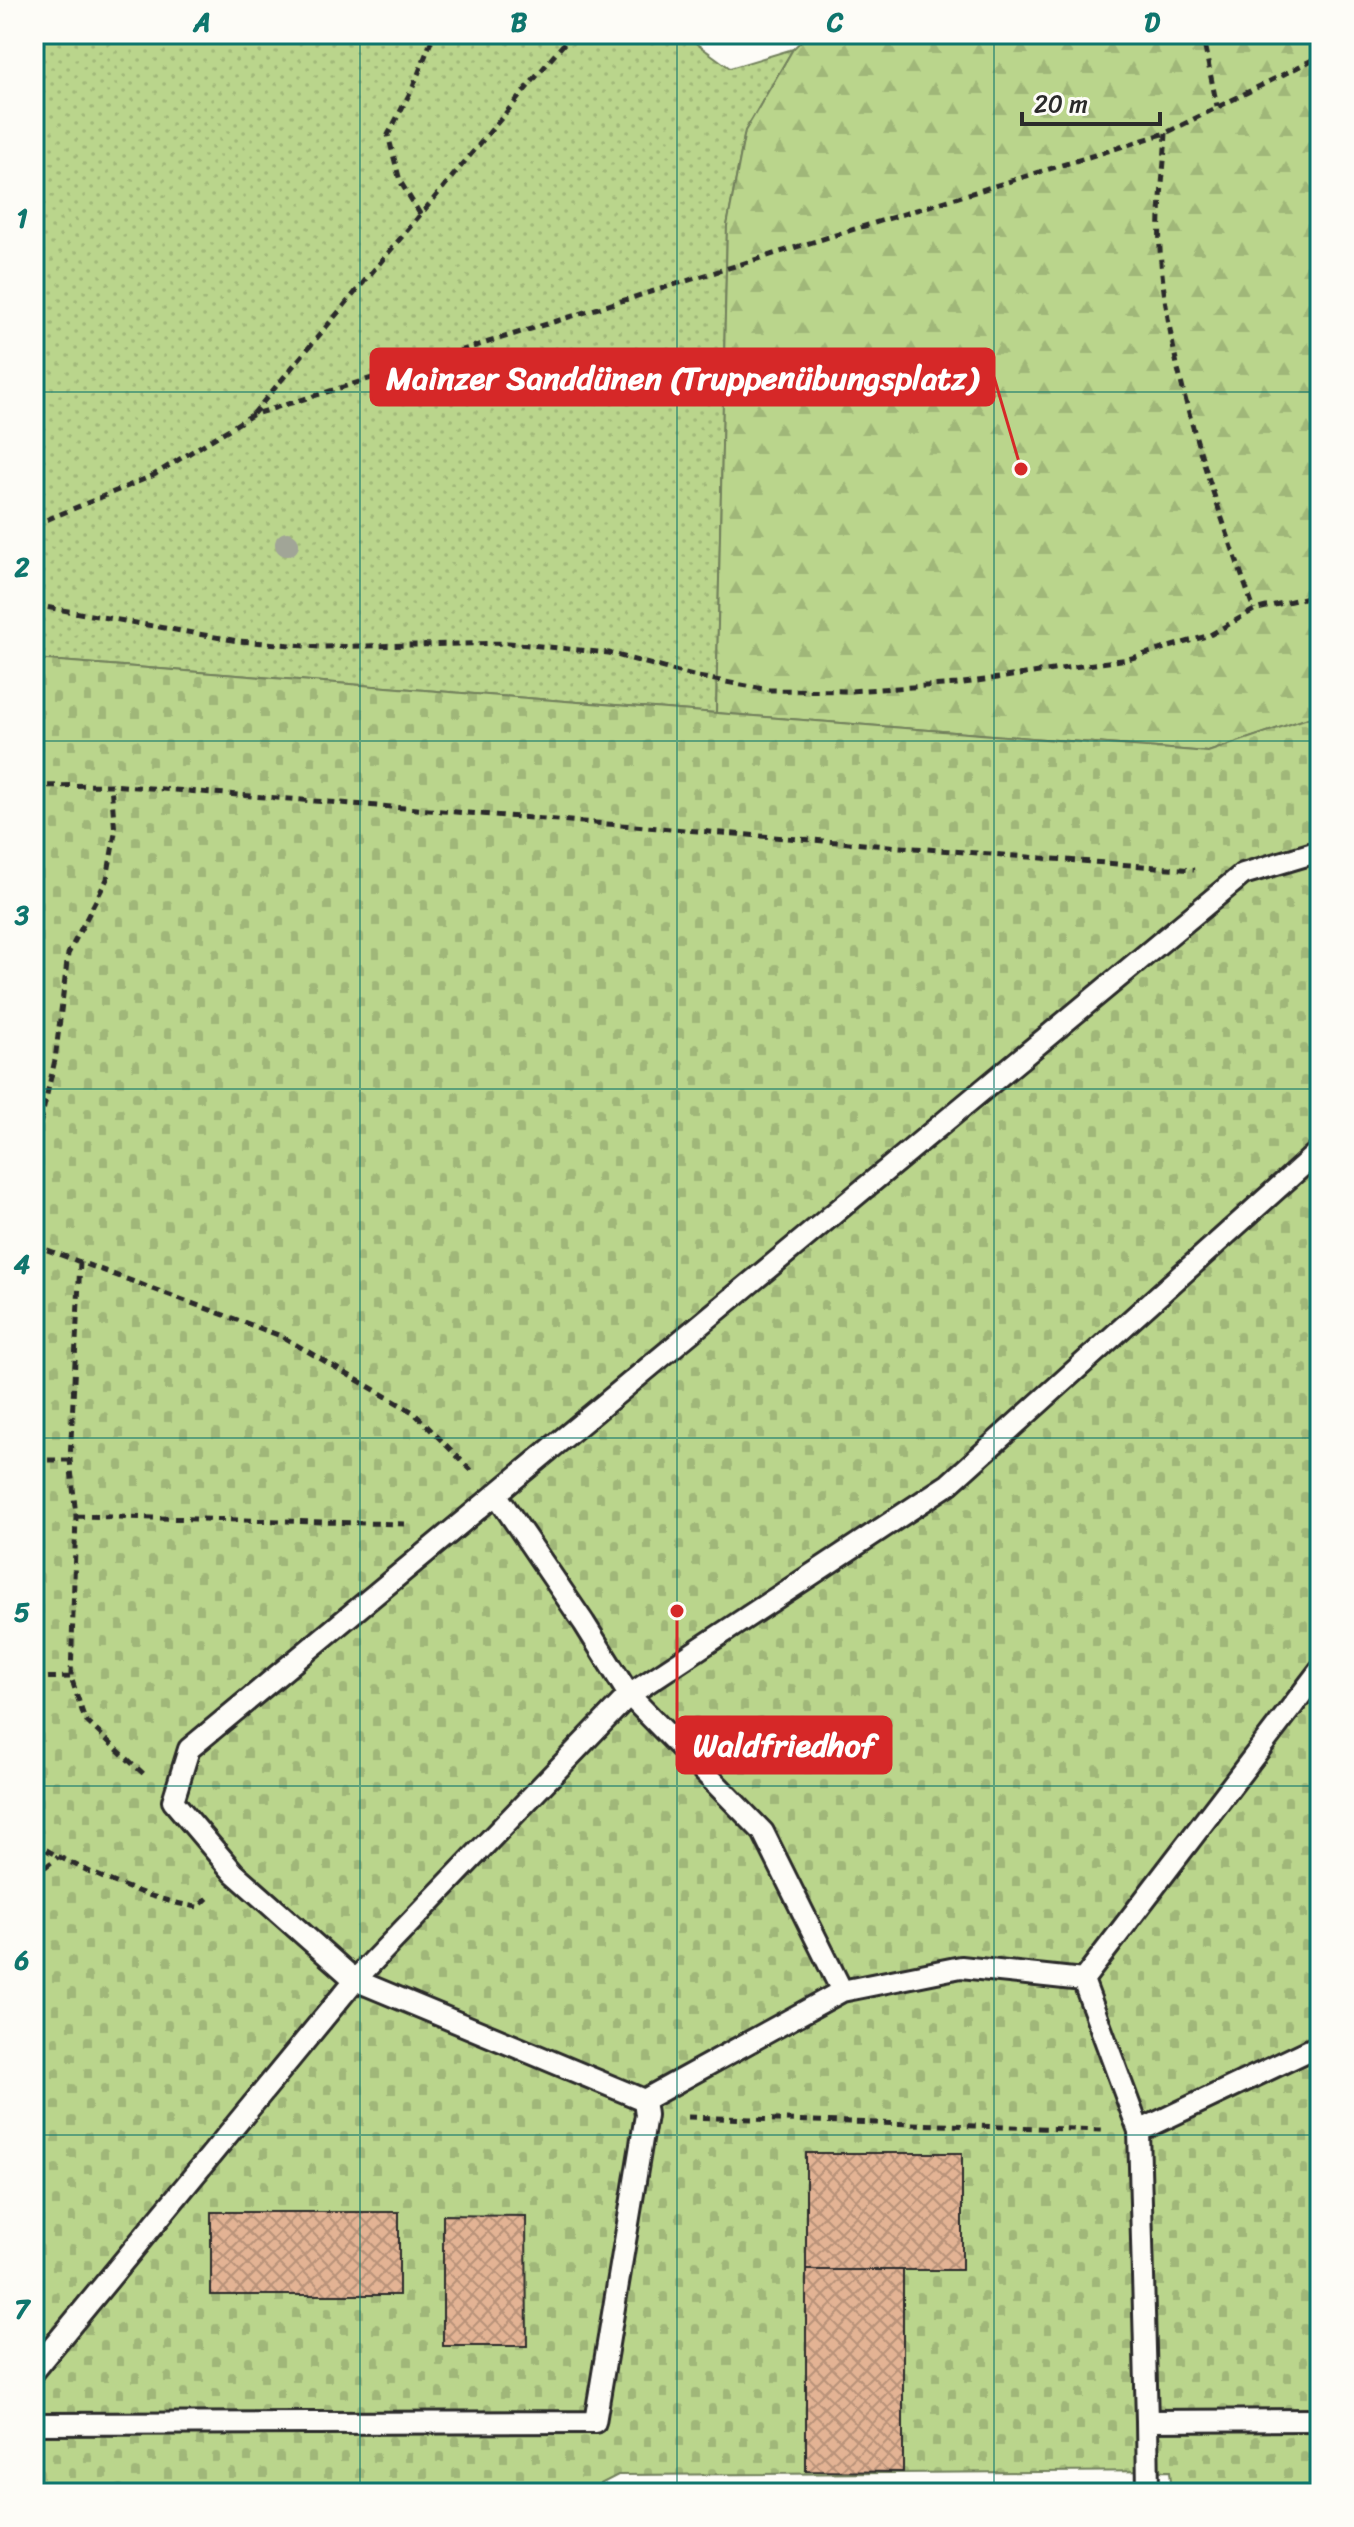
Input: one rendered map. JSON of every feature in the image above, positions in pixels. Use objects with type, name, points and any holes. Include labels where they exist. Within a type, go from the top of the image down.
[{"type":"lane","points":[[645,2107],[355,1980],[234,1873],[173,1801],[189,1749],[1243,874],[1320,851]]},
{"type":"lane","points":[[34,2370],[355,1980],[629,1695],[949,1484],[1320,1150]]},
{"type":"lane","points":[[496,1494],[629,1695],[763,1832],[842,1991]]},
{"type":"lane","points":[[1083,1980],[1320,1670]]},
{"type":"lane","points":[[645,2107],[842,1991],[961,1967],[1083,1980]]},
{"type":"lane","points":[[1083,1980],[1139,2131],[1148,2493]]},
{"type":"lane","points":[[1139,2131],[1320,2045]]},
{"type":"lane","points":[[34,2424],[595,2422],[645,2107]]},
{"type":"lane","points":[[1147,2421],[1320,2420]]},
{"type":"path","points":[[420,214],[400,181],[388,135],[413,87],[434,34]]},
{"type":"path","points":[[252,415],[572,34]]},
{"type":"path","points":[[1202,34],[1217,106]]},
{"type":"path","points":[[34,525],[152,476],[252,415],[1166,133],[1320,56]]},
{"type":"path","points":[[1166,133],[1160,248],[1177,369],[1209,483],[1254,610]]},
{"type":"path","points":[[34,605],[238,641],[319,647],[509,643],[609,653],[693,676],[769,690],[850,691],[957,684],[1128,659],[1210,635],[1254,610],[1320,594]]},
{"type":"path","points":[[34,786],[111,785],[1243,874]]},
{"type":"path","points":[[34,1150],[55,1060],[68,954],[107,879],[115,833],[111,785]]},
{"type":"path","points":[[34,1245],[281,1336],[413,1412],[496,1494]]},
{"type":"path","points":[[80,1262],[70,1460],[76,1516],[71,1677],[85,1720],[173,1801]]},
{"type":"path","points":[[34,1460],[70,1460]]},
{"type":"path","points":[[76,1516],[458,1525]]},
{"type":"path","points":[[34,1678],[71,1677]]},
{"type":"path","points":[[34,1843],[58,1857],[169,1903],[198,1907],[234,1873]]},
{"type":"path","points":[[34,1876],[58,1857]]},
{"type":"path","points":[[645,2107],[1139,2131]]},
{"type":"green space","points":[[34,34],[683,34],[730,68],[793,49],[745,131],[727,226],[716,713],[34,659]]},
{"type":"green space","points":[[808,34],[1320,34],[1320,714],[1208,752],[716,713],[727,226],[745,131],[793,49]]},
{"type":"green space","points":[[34,659],[1208,752],[1320,714],[1320,2493],[1172,2493],[1170,2471],[618,2475],[583,2493],[34,2493]]},
{"type":"building","points":[[806,2153],[962,2153],[962,2270],[806,2270]]},
{"type":"building","points":[[211,2212],[399,2212],[399,2295],[211,2295]]},
{"type":"building","points":[[443,2215],[526,2216],[527,2346],[443,2346]]},
{"type":"building","points":[[806,2270],[903,2270],[903,2472],[806,2471]]},
{"type":"place","name":"Mainzer Sanddünen (Truppenübungsplatz)","points":[[1021,469]]},
{"type":"place","name":"Waldfriedhof","points":[[677,1611]]}]
